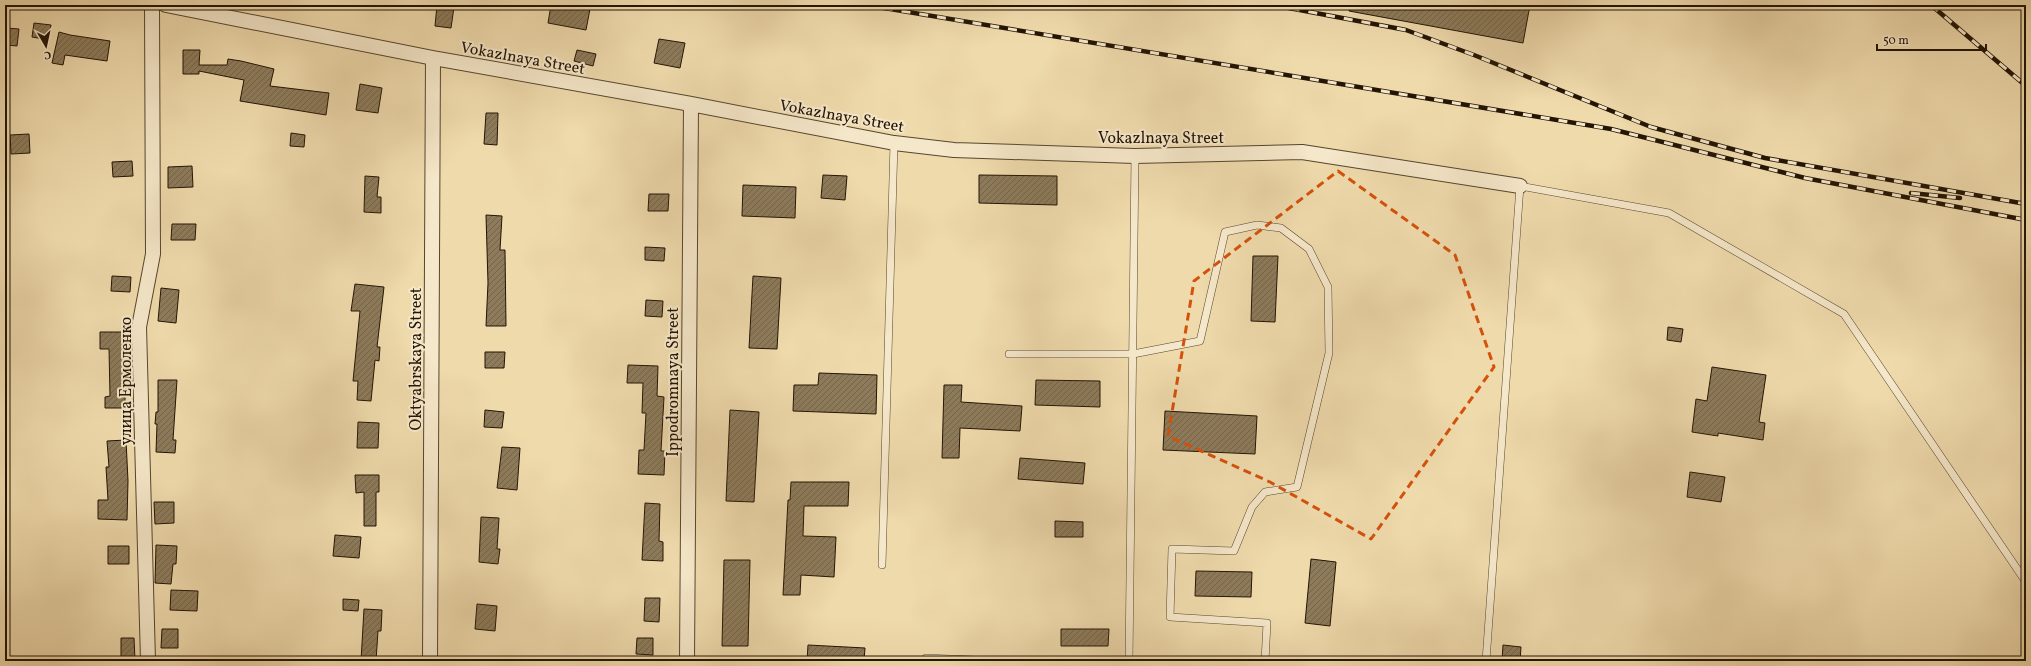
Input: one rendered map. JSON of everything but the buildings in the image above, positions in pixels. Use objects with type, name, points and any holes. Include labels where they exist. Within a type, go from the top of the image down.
[{"type":"street","name":"улица Ермоленко","points":[[148,661],[139,327],[153,254],[152,5]]},
{"type":"street","name":"Vokazlnaya Street","points":[[166,5],[433,58],[894,142],[954,150],[1135,156],[1302,152],[1520,186]]},
{"type":"street","name":"Oktyabrskaya Street","points":[[430,661],[433,58]]},
{"type":"street","name":"Ippodromnaya Street","points":[[687,661],[691,104]]},
{"type":"lane","points":[[882,565],[894,142]]},
{"type":"lane","points":[[1129,661],[1135,156]]},
{"type":"lane","points":[[1486,661],[1520,186],[1669,213],[1844,314],[2026,582]]},
{"type":"lane","points":[[1009,354],[1133,354],[1200,341],[1225,232],[1257,225],[1281,228],[1309,249],[1328,287],[1329,353],[1297,487],[1265,492],[1252,507],[1234,551],[1172,549],[1170,617],[1267,623],[1266,661]]},
{"type":"lane","points":[[926,661],[926,658],[998,661]]},
{"type":"highlighted area","points":[[1338,171],[1455,255],[1494,367],[1371,539],[1270,482],[1168,436],[1194,281]]},
{"type":"railway","points":[[866,5],[1611,129],[1805,178],[2026,220]]},
{"type":"railway","points":[[1273,5],[1406,30],[1474,55],[1651,127],[1765,158],[2026,204]]},
{"type":"railway","points":[[1931,5],[2026,86]]},
{"type":"railway","points":[[1911,193],[1960,198]]}]
